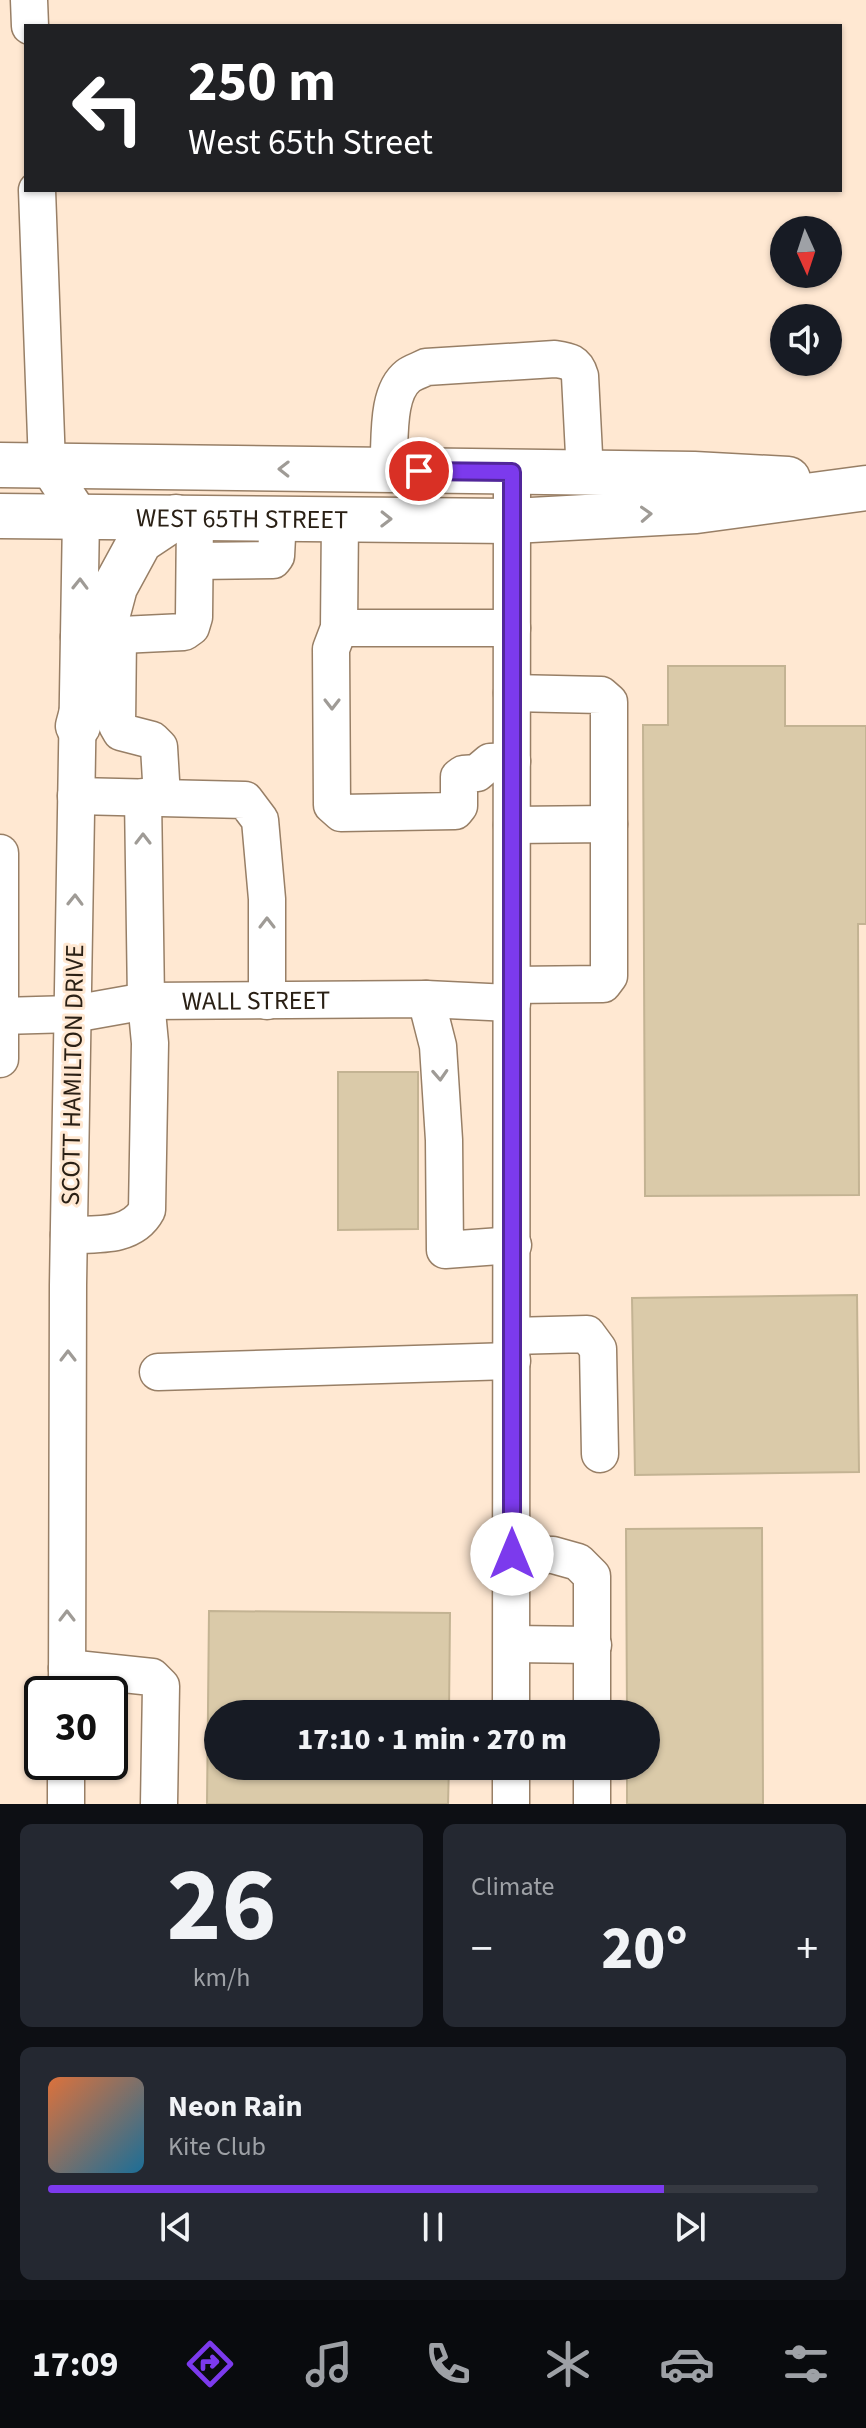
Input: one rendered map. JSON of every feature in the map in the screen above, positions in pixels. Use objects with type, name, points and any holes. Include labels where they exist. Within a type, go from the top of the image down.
[{"type":"main road","name":"WEST 65TH STREET","points":[[0,465],[694,474],[866,485]]},
{"type":"main road","name":"WEST 65TH STREET","points":[[0,516],[513,521],[696,511],[866,485]]},
{"type":"main road","points":[[78,726],[99,636],[115,587],[140,541],[186,518]]},
{"type":"street","points":[[29,0],[30,24]]},
{"type":"street","points":[[37,192],[47,465],[81,517],[99,636],[117,725],[121,732],[152,740],[159,747],[153,797],[146,1001],[150,1043],[147,1210],[142,1220],[128,1229],[69,1235]]},
{"type":"street","points":[[388,470],[392,438],[389,419],[397,389],[408,376],[426,367],[555,359],[570,361],[577,366],[580,376],[585,474]]},
{"type":"street","points":[[0,516],[47,465]]},
{"type":"street","points":[[511,1700],[512,472]]},
{"type":"street","points":[[99,636],[184,632],[191,627],[195,561],[186,518]]},
{"type":"street","points":[[195,561],[273,560],[276,556],[278,518]]},
{"type":"street","points":[[340,519],[339,628],[331,649],[332,805],[341,813],[455,811],[459,806],[459,777],[477,773],[490,762],[512,761]]},
{"type":"street","points":[[339,628],[512,628]]},
{"type":"street","points":[[512,693],[601,695],[609,702],[609,824],[512,825]]},
{"type":"street","name":"SCOTT HAMILTON DRIVE","points":[[67,1676],[69,1235],[78,726]]},
{"type":"street","points":[[76,796],[245,800],[260,820],[267,899],[267,1001]]},
{"type":"street","name":"WALL STREET","points":[[1,1016],[73,1014],[146,1001],[426,999],[603,984],[609,976],[609,824]]},
{"type":"street","points":[[0,853],[0,1059]]},
{"type":"street","points":[[426,999],[438,1046],[444,1140],[445,1250],[513,1245]]},
{"type":"street","points":[[158,1372],[512,1349],[587,1334],[598,1349],[600,1454]]},
{"type":"street","points":[[512,1554],[553,1555],[578,1562],[592,1576],[592,1700]]},
{"type":"street","points":[[512,1644],[593,1645]]},
{"type":"street","points":[[128,1678],[152,1677],[161,1686],[159,1804]]},
{"type":"street","points":[[66,1780],[66,1804]]},
{"type":"street","points":[[511,1780],[511,1804]]},
{"type":"street","points":[[592,1780],[592,1804]]},
{"type":"building","points":[[668,666],[785,666],[785,726],[866,726],[866,924],[858,924],[859,1195],[645,1196],[643,725],[668,725]]},
{"type":"building","points":[[338,1072],[418,1072],[418,1229],[338,1230]]},
{"type":"building","points":[[857,1295],[859,1472],[635,1475],[632,1298]]},
{"type":"building","points":[[762,1528],[763,1804],[627,1804],[627,1780],[660,1780],[660,1700],[627,1700],[626,1529]]},
{"type":"building","points":[[209,1611],[450,1613],[449,1700],[208,1700]]},
{"type":"building","points":[[207,1780],[449,1780],[448,1804],[207,1804]]},
{"type":"route","points":[[419,471],[512,472],[512,1554]]}]
